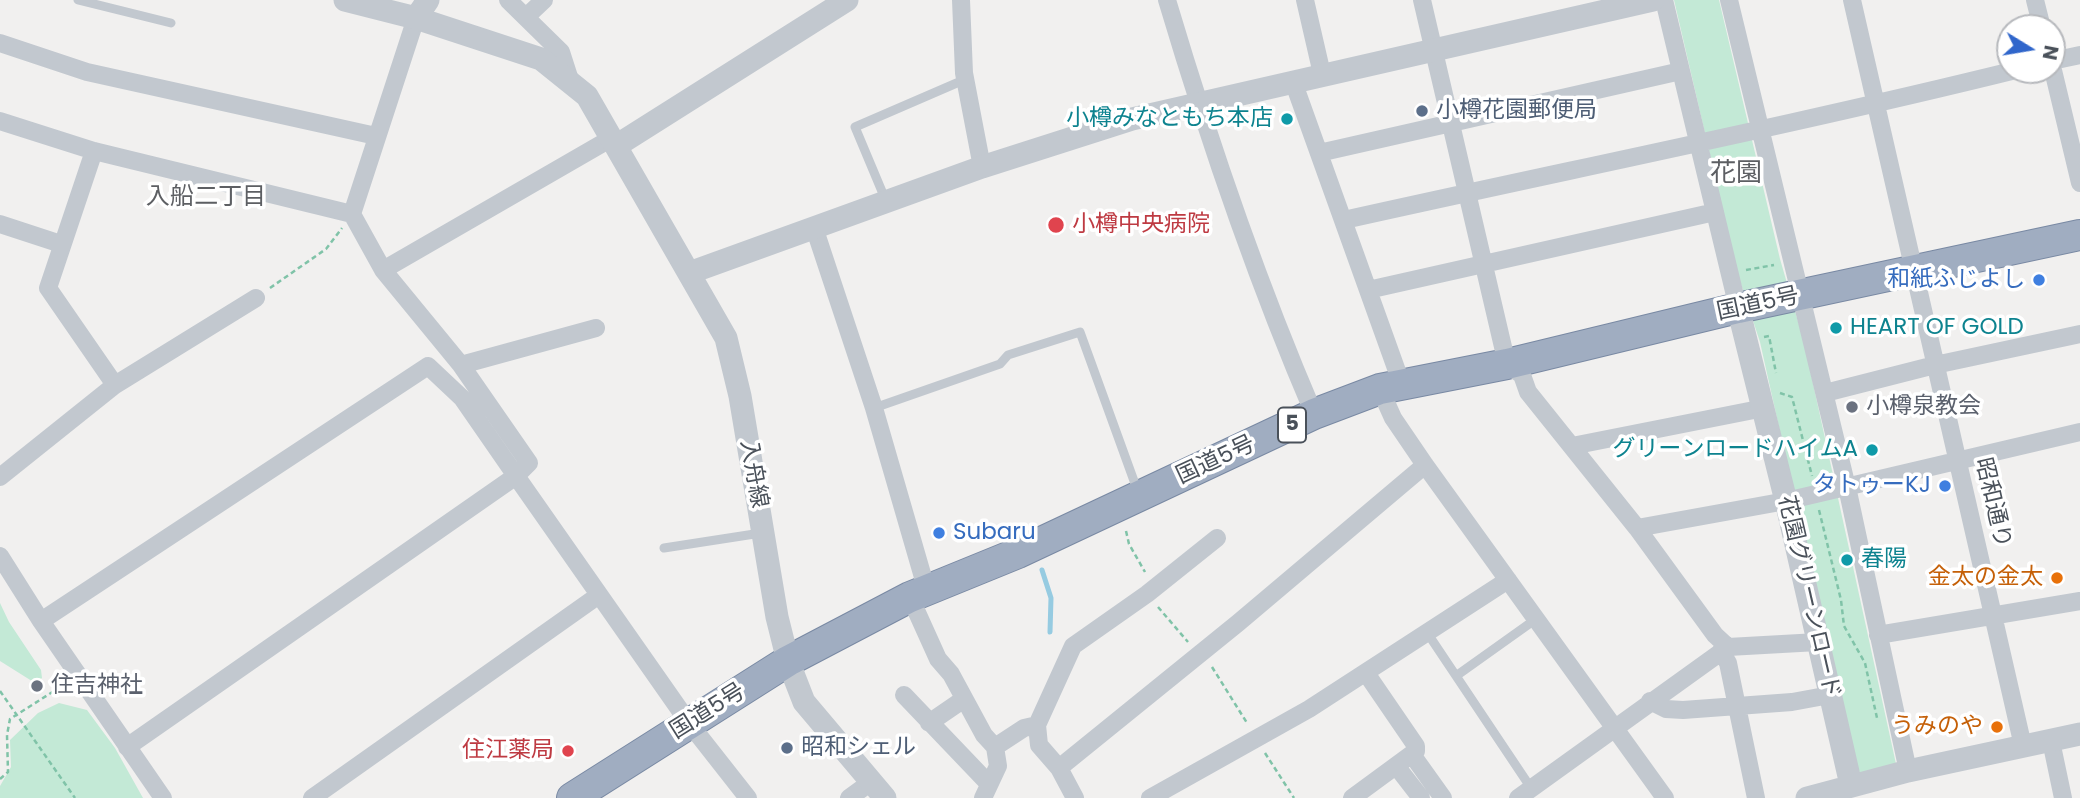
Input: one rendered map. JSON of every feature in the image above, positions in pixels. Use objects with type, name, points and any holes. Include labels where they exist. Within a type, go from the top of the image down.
[{"type":"highway","name":"国道5号","points":[[572,798],[788,661],[919,594],[1140,497],[1314,414],[1391,387],[1507,364],[1738,308],[2080,235]]},
{"type":"street","name":"入舟線","points":[[345,0],[422,9],[541,59],[587,96],[726,338],[740,396],[777,617],[788,661],[804,702],[878,790]]},
{"type":"street","points":[[508,0],[561,52],[570,80]]},
{"type":"street","points":[[526,17],[544,0]]},
{"type":"street","points":[[383,270],[613,142],[847,0]]},
{"type":"street","points":[[961,0],[965,79],[982,167]]},
{"type":"street","points":[[1167,0],[1197,102],[1273,317],[1314,414]]},
{"type":"street","points":[[1305,0],[1322,74]]},
{"type":"street","points":[[1422,0],[1507,364],[1522,375],[1528,392],[1637,528],[1724,649],[1756,798]]},
{"type":"street","points":[[689,273],[815,230],[982,167],[1098,129],[1197,102],[1653,0]]},
{"type":"street","name":"花園グリーンロード","points":[[1664,0],[1738,308],[1771,400],[1786,501],[1851,785]]},
{"type":"street","points":[[1729,0],[1758,129],[1847,486],[1908,771]]},
{"type":"street","name":"昭和通り","points":[[1852,0],[2023,746]]},
{"type":"street","points":[[127,747],[516,476],[529,463],[461,365],[383,270],[352,214],[376,136],[422,9]]},
{"type":"street","points":[[0,43],[87,72],[376,136]]},
{"type":"street","points":[[1319,153],[1681,71]]},
{"type":"street","points":[[1343,220],[1877,104],[1996,75]]},
{"type":"street","points":[[1293,81],[1368,290],[1391,387],[1393,418],[1665,798]]},
{"type":"street","points":[[2056,84],[2080,183]]},
{"type":"street","points":[[0,121],[94,151],[352,214]]},
{"type":"street","points":[[94,151],[48,288],[115,385]]},
{"type":"street","points":[[1368,290],[1715,212]]},
{"type":"street","points":[[0,224],[61,244]]},
{"type":"street","points":[[815,230],[874,408],[919,594],[938,659],[951,674],[984,735],[995,747],[998,766],[986,791],[904,695]]},
{"type":"street","points":[[0,477],[115,385],[256,298]]},
{"type":"street","points":[[461,365],[596,328]]},
{"type":"street","points":[[1825,393],[1935,365],[2080,334]]},
{"type":"street","points":[[41,621],[428,366],[462,398],[689,723],[748,798]]},
{"type":"street","points":[[1572,446],[1771,400]]},
{"type":"street","points":[[1637,528],[1786,501],[2080,432]]},
{"type":"street","points":[[1059,768],[1199,655],[1425,465]]},
{"type":"street","points":[[1075,798],[1059,768],[1039,745],[1037,725],[1073,646],[1217,538]]},
{"type":"street","points":[[0,556],[41,621],[163,798]]},
{"type":"street","points":[[1150,798],[1257,740],[1428,634],[1508,580]]},
{"type":"street","points":[[312,798],[599,595]]},
{"type":"street","points":[[1878,635],[2080,601]]},
{"type":"street","points":[[1524,793],[1724,649],[1818,642]]},
{"type":"street","points":[[1352,798],[1413,757],[1416,746],[1366,673]]},
{"type":"street","points":[[1650,701],[1667,709],[1737,707],[1830,695]]},
{"type":"street","points":[[929,723],[964,699]]},
{"type":"street","points":[[995,747],[1024,728],[1037,725]]},
{"type":"street","points":[[1807,798],[1908,771],[2080,734]]},
{"type":"street","points":[[2051,741],[2063,798]]},
{"type":"street","points":[[1413,757],[1443,798]]},
{"type":"street","points":[[1397,767],[1421,798]]},
{"type":"street","points":[[849,798],[878,790]]},
{"type":"lane","points":[[78,0],[171,23]]},
{"type":"lane","points":[[887,203],[855,127],[965,79]]},
{"type":"lane","points":[[874,408],[1000,364],[1008,355],[1080,331],[1140,497]]},
{"type":"lane","points":[[664,548],[763,533]]},
{"type":"lane","points":[[1456,676],[1536,619]]},
{"type":"lane","points":[[1428,634],[1456,676],[1524,793]]},
{"type":"path","points":[[256,298],[326,249],[352,214]]},
{"type":"path","points":[[1730,273],[1775,265],[1773,254]]},
{"type":"path","points":[[1747,338],[1769,336],[1777,381]]},
{"type":"path","points":[[1771,400],[1792,397],[1841,600],[1844,626],[1864,663],[1879,726]]},
{"type":"path","points":[[1126,531],[1129,544],[1150,590],[1199,655]]},
{"type":"path","points":[[0,779],[8,772],[7,735],[10,719],[80,675]]},
{"type":"path","points":[[0,691],[75,798]]},
{"type":"green space","points":[[1674,0],[1719,0],[1780,259],[1804,342],[1896,764],[1861,773],[1855,768],[1760,342],[1738,275]]},
{"type":"green space","points":[[0,603],[9,622],[41,670],[42,678],[35,683],[0,661]]},
{"type":"green space","points":[[59,703],[87,710],[115,748],[143,798],[0,798],[0,786],[11,767],[10,740],[38,713]]},
{"type":"waterway","points":[[1042,570],[1051,598],[1050,632]]},
{"type":"place","name":"小樽花園郵便局","points":[[1422,111]]},
{"type":"place","name":"小樽みなともち本店","points":[[1287,119]]},
{"type":"place","name":"小樽中央病院","points":[[1056,225]]},
{"type":"place","name":"和紙ふじよし","points":[[2039,280]]},
{"type":"place","name":"HEART OF GOLD","points":[[1836,328]]},
{"type":"place","name":"小樽泉教会","points":[[1852,407]]},
{"type":"place","name":"グリーンロードハイムA","points":[[1872,450]]},
{"type":"place","name":"タトゥーKJ","points":[[1945,486]]},
{"type":"place","name":"Subaru","points":[[939,533]]},
{"type":"place","name":"春陽","points":[[1847,560]]},
{"type":"place","name":"金太の金太","points":[[2057,578]]},
{"type":"place","name":"住吉神社","points":[[37,686]]},
{"type":"place","name":"うみのや","points":[[1997,727]]},
{"type":"place","name":"昭和シェル","points":[[787,748]]},
{"type":"place","name":"住江薬局","points":[[568,751]]},
{"type":"district","name":"花園","points":[[1736,174]]},
{"type":"district","name":"入船二丁目","points":[[206,198]]}]
